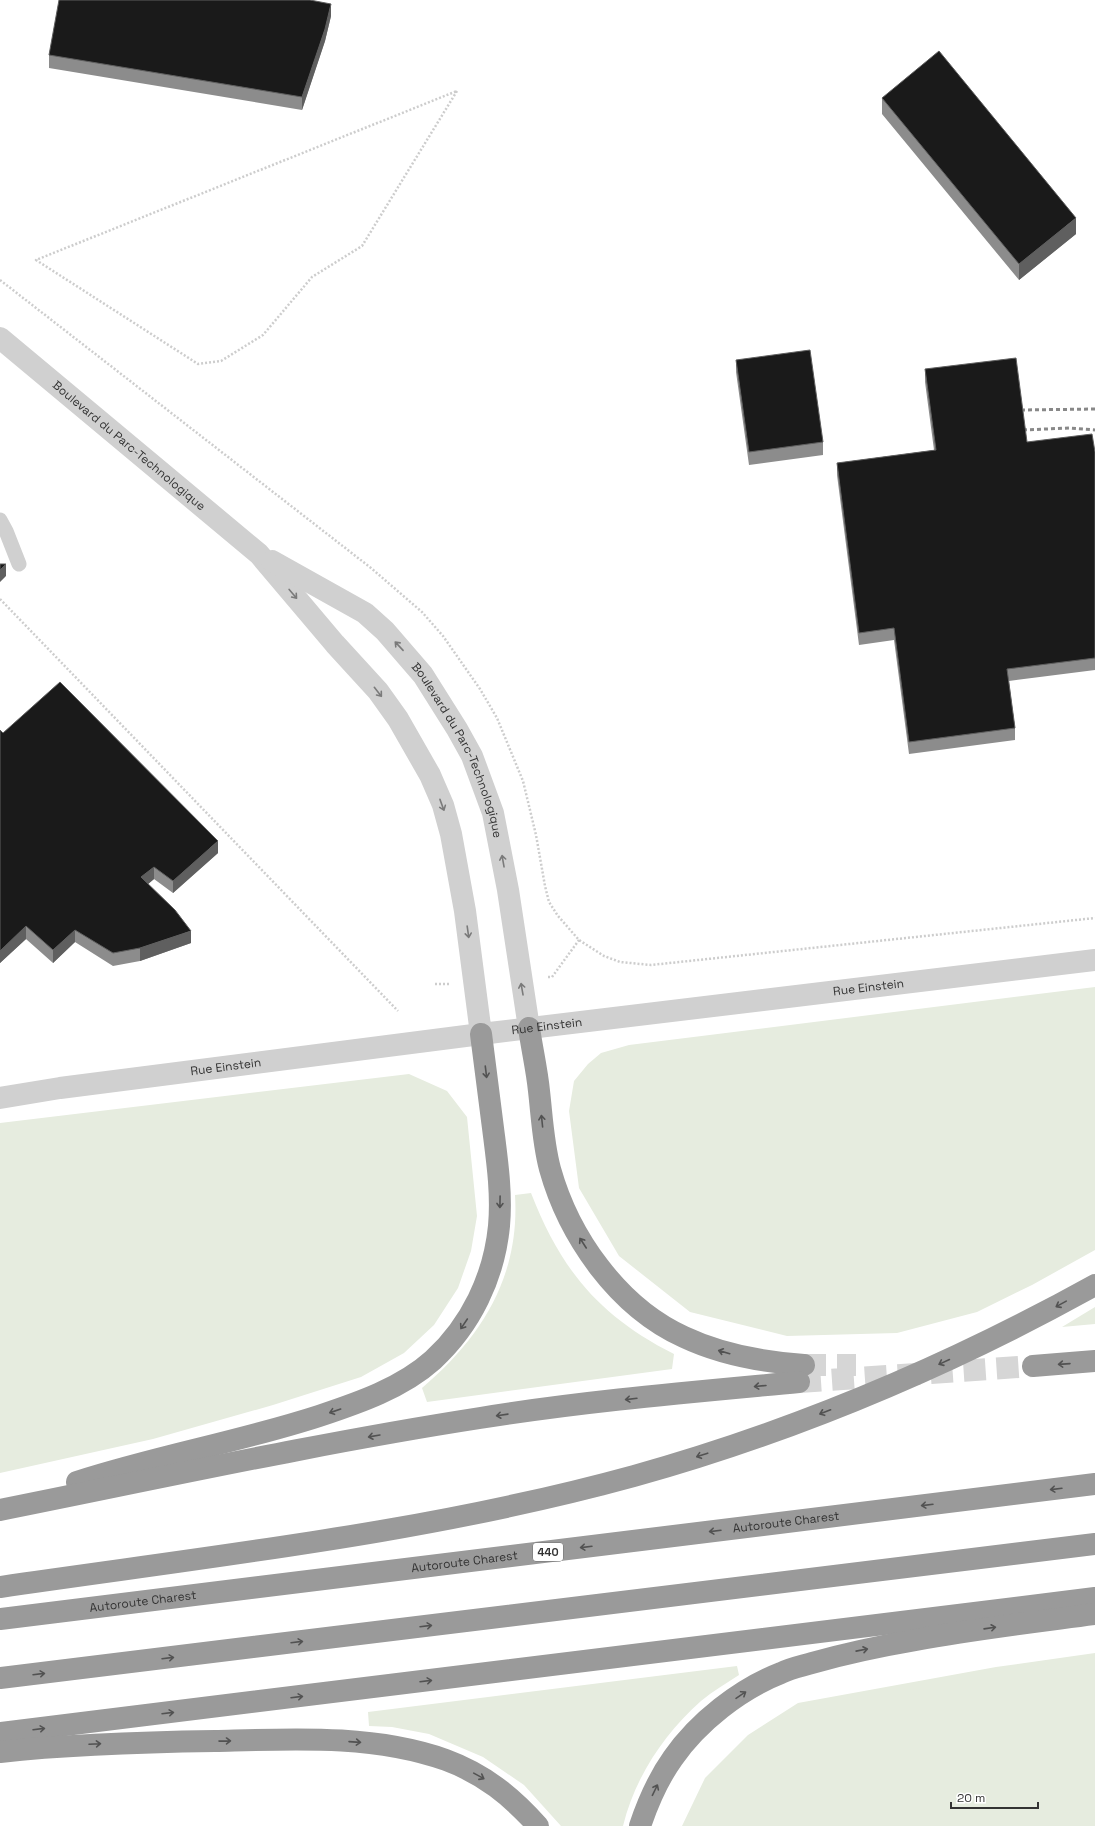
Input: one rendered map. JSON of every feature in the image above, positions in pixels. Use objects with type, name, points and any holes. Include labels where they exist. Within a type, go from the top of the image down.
[{"type":"highway","points":[[0,1509],[331,1443],[482,1418],[638,1398],[802,1374],[773,1363],[742,1357],[710,1348],[682,1337],[656,1321],[633,1302],[606,1274],[584,1245],[569,1219],[549,1168],[544,1141],[539,1089],[529,1028]]},
{"type":"highway","points":[[0,1509],[112,1471],[264,1433],[334,1411],[362,1400],[411,1376],[432,1361],[462,1328],[473,1310],[483,1289],[491,1266],[497,1239],[500,1186],[481,1034]]},
{"type":"highway","points":[[0,1587],[394,1529],[515,1505],[635,1476],[808,1419],[909,1378],[1029,1322],[1095,1285]]},
{"type":"highway","points":[[1033,1366],[1095,1362]]},
{"type":"highway","name":"Autoroute Charest","points":[[0,1619],[1095,1484]]},
{"type":"highway","points":[[0,1678],[1095,1544]]},
{"type":"highway","points":[[0,1734],[1095,1598]]},
{"type":"highway","points":[[640,1826],[659,1780],[691,1737],[713,1716],[736,1698],[757,1684],[781,1672],[848,1652],[956,1633],[1095,1614]]},
{"type":"highway","points":[[0,1752],[134,1742],[252,1740],[355,1742],[386,1745],[446,1760],[471,1771],[496,1785],[518,1804],[538,1826]]},
{"type":"street","name":"Boulevard du Parc-Technologique","points":[[0,338],[259,554],[335,644],[378,691],[398,719],[430,775],[443,805],[459,870],[481,1034]]},
{"type":"street","name":"Boulevard du Parc-Technologique","points":[[259,554],[365,614],[385,631],[423,675],[458,729],[472,756],[493,813],[508,890],[529,1028]]},
{"type":"street","name":"Rue Einstein","points":[[0,1098],[91,1084],[481,1034],[1095,960]]},
{"type":"lane","points":[[0,520],[19,564]]},
{"type":"path","points":[[457,91],[362,246],[312,277],[263,335],[221,361],[198,364],[36,260],[457,91]]},
{"type":"path","points":[[0,600],[398,1012]]},
{"type":"path","points":[[552,977],[579,940],[604,956],[620,962],[651,965],[1095,918]]},
{"type":"shaded area","points":[[1095,987],[1095,1250],[1032,1285],[977,1312],[897,1333],[787,1336],[690,1312],[619,1256],[579,1188],[569,1111],[574,1081],[588,1064],[601,1053],[629,1045]]},
{"type":"shaded area","points":[[409,1074],[447,1091],[467,1117],[477,1216],[471,1251],[458,1288],[434,1325],[404,1353],[361,1377],[273,1405],[153,1439],[0,1473],[0,1123]]},
{"type":"shaded area","points":[[531,1193],[555,1245],[570,1268],[586,1288],[604,1307],[624,1324],[674,1354],[672,1369],[427,1402],[422,1388],[463,1348],[493,1303],[504,1278],[511,1252],[515,1224],[515,1195]]},
{"type":"shaded area","points":[[1095,1307],[1095,1324],[1062,1327]]},
{"type":"shaded area","points":[[1095,1653],[1095,1826],[682,1826],[705,1778],[748,1735],[798,1703],[996,1667]]},
{"type":"shaded area","points":[[737,1666],[739,1675],[701,1701],[663,1742],[635,1790],[623,1826],[561,1826],[524,1785],[483,1757],[429,1734],[392,1727],[369,1726],[368,1712]]},
{"type":"building","points":[[59,0],[310,0],[331,4],[325,29],[302,97],[49,55]]},
{"type":"building","points":[[939,51],[1076,218],[1019,264],[882,98]]},
{"type":"building","points":[[810,350],[823,442],[749,452],[736,360]]},
{"type":"building","points":[[1016,358],[1027,442],[1092,434],[1095,452],[1095,658],[1007,669],[1015,728],[909,742],[894,628],[859,633],[837,463],[936,450],[925,369]]},
{"type":"building","points":[[0,564],[6,564],[0,570]]},
{"type":"building","points":[[60,682],[218,841],[173,881],[154,867],[141,877],[175,910],[191,931],[140,948],[113,953],[75,930],[53,950],[26,926],[0,951],[0,730],[3,733]]},
{"type":"tunnel","points":[[804,1365],[856,1365]]},
{"type":"tunnel","points":[[799,1382],[1033,1366]]},
{"type":"railway","points":[[1021,410],[1095,409]]},
{"type":"railway","points":[[1023,430],[1069,428],[1095,430]]}]
